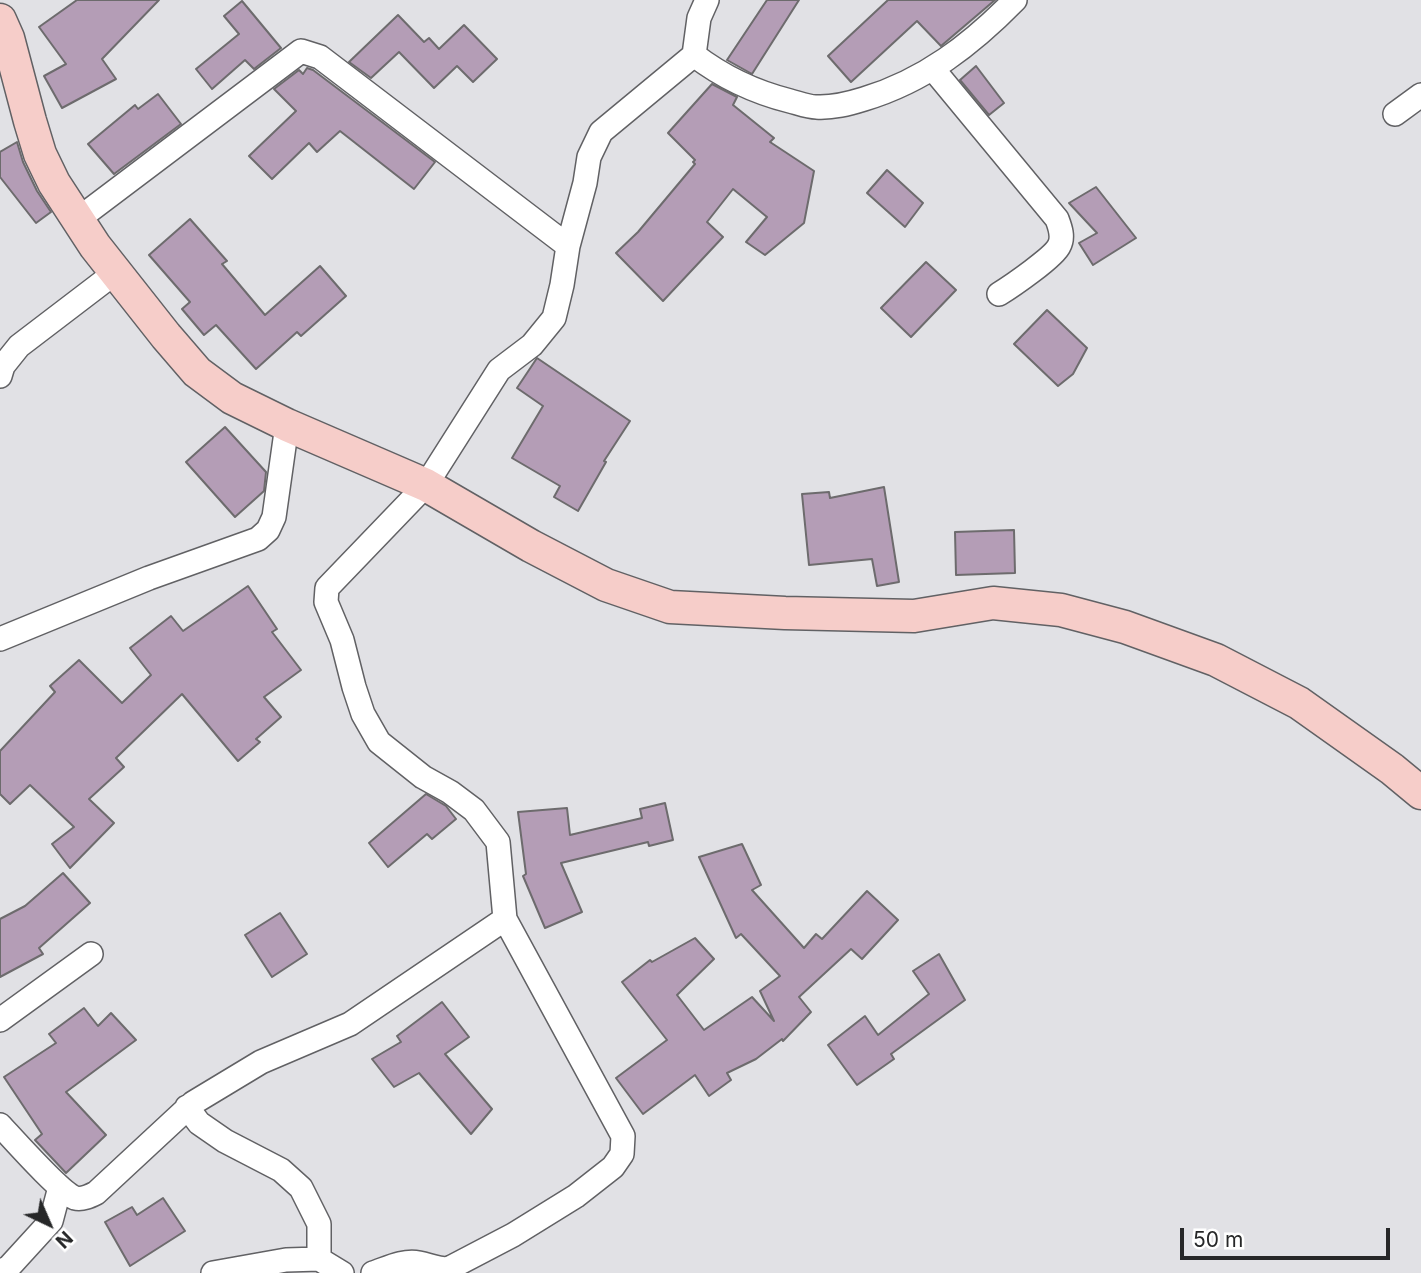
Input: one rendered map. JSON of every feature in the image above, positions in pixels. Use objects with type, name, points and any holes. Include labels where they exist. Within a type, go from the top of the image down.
[{"type":"street","points":[[373,1273],[401,1263],[418,1263],[448,1269],[513,1236],[576,1196],[613,1167],[622,1154],[623,1136],[505,919],[498,842],[474,810],[423,777],[379,742],[363,714],[342,640],[326,602],[327,588],[426,485],[499,370],[532,345],[554,318],[589,157],[601,132],[694,55],[699,18],[707,0]]},
{"type":"street","points":[[694,55],[718,73],[744,87],[815,107],[841,106],[912,82],[951,58],[1014,0]]},
{"type":"street","points":[[0,20],[8,38],[40,154],[54,184],[95,246],[197,372],[232,398],[286,425],[426,485],[531,546],[606,585],[670,607],[914,616],[993,603],[1061,610],[1125,627],[1216,660],[1298,703],[1392,768],[1421,793]]},
{"type":"street","points":[[77,220],[301,51],[320,57],[568,246]]},
{"type":"street","points":[[933,69],[1057,219],[1062,232],[1059,247],[1025,277],[999,294]]},
{"type":"street","points":[[1395,114],[1421,95]]},
{"type":"street","points":[[0,376],[3,366],[19,346],[116,272]]},
{"type":"street","points":[[0,639],[149,578],[258,539],[268,530],[274,517],[286,425]]},
{"type":"street","points":[[0,1125],[60,1187],[76,1198],[96,1193],[187,1107],[261,1062],[350,1024],[505,919]]},
{"type":"street","points":[[0,1020],[91,954]]},
{"type":"street","points":[[187,1107],[200,1123],[225,1142],[281,1170],[301,1188],[319,1224],[319,1259]]},
{"type":"street","points":[[0,1272],[9,1267],[51,1220],[60,1187]]},
{"type":"street","points":[[213,1273],[286,1261],[319,1259],[342,1273]]},
{"type":"building","points":[[77,0],[159,0],[102,59],[116,79],[62,108],[44,76],[66,64],[39,27]]},
{"type":"building","points":[[767,0],[799,0],[752,74],[727,60]]},
{"type":"building","points":[[888,0],[995,0],[941,46],[917,21],[851,82],[828,56]]},
{"type":"building","points":[[242,1],[281,48],[254,69],[245,60],[212,89],[196,69],[239,34],[224,16]]},
{"type":"building","points":[[398,15],[424,42],[429,38],[439,49],[464,25],[497,59],[473,82],[457,66],[434,88],[399,52],[371,78],[349,62]]},
{"type":"building","points":[[976,66],[1004,103],[989,115],[960,80]]},
{"type":"building","points":[[307,68],[435,162],[414,189],[340,131],[317,152],[309,143],[272,179],[249,156],[296,111],[274,89],[299,70],[303,74]]},
{"type":"building","points":[[712,84],[737,97],[733,105],[774,138],[770,142],[814,171],[804,223],[765,255],[746,242],[767,217],[733,189],[707,222],[723,237],[663,301],[616,253],[638,232],[695,164],[695,160],[668,133]]},
{"type":"building","points":[[158,94],[181,124],[114,174],[88,144],[135,105],[138,109]]},
{"type":"building","points":[[17,142],[37,191],[51,212],[36,223],[0,177],[0,152]]},
{"type":"building","points":[[887,170],[923,203],[905,227],[867,193]]},
{"type":"building","points":[[1096,187],[1136,238],[1093,265],[1079,243],[1097,233],[1069,203]]},
{"type":"building","points":[[190,219],[227,261],[222,264],[265,315],[320,266],[346,296],[301,336],[297,332],[256,369],[216,325],[204,335],[182,309],[190,302],[149,255]]},
{"type":"building","points":[[926,262],[956,290],[911,337],[881,308]]},
{"type":"building","points":[[1047,310],[1087,348],[1073,374],[1058,386],[1014,344]]},
{"type":"building","points":[[537,358],[630,421],[604,461],[606,462],[578,511],[554,497],[560,486],[512,458],[543,406],[517,388]]},
{"type":"building","points":[[225,427],[266,472],[264,491],[235,517],[186,462]]},
{"type":"building","points":[[884,487],[899,582],[877,586],[872,559],[809,565],[802,494],[829,492],[830,498]]},
{"type":"building","points":[[1014,530],[1015,573],[956,575],[955,532]]},
{"type":"building","points":[[248,586],[277,629],[272,632],[301,670],[264,697],[281,717],[256,739],[260,742],[238,761],[182,694],[116,758],[124,767],[89,799],[114,823],[70,868],[52,844],[74,827],[30,785],[10,804],[0,794],[0,751],[55,692],[50,686],[79,660],[122,703],[151,675],[130,648],[171,616],[183,631]]},
{"type":"building","points":[[426,794],[446,806],[456,819],[432,839],[427,834],[388,867],[369,843]]},
{"type":"building","points":[[665,803],[673,840],[649,846],[648,842],[561,863],[582,912],[545,928],[523,876],[526,874],[518,812],[567,808],[570,835],[642,818],[640,809]]},
{"type":"building","points":[[742,844],[761,885],[752,890],[804,948],[816,934],[822,939],[867,891],[898,920],[862,959],[851,949],[799,997],[811,1012],[783,1041],[782,1039],[756,1059],[727,1073],[731,1080],[709,1096],[695,1075],[643,1114],[616,1078],[667,1040],[622,982],[650,960],[652,962],[695,938],[714,959],[677,995],[704,1030],[752,997],[774,1021],[760,991],[780,976],[741,934],[736,938],[699,857]]},
{"type":"building","points":[[63,873],[90,903],[39,948],[43,954],[0,977],[0,919],[25,906]]},
{"type":"building","points":[[280,913],[307,954],[272,977],[245,935]]},
{"type":"building","points":[[939,954],[965,1000],[891,1054],[894,1059],[857,1085],[828,1045],[865,1016],[878,1035],[929,994],[913,971]]},
{"type":"building","points":[[442,1002],[469,1037],[445,1054],[492,1109],[471,1134],[419,1073],[394,1087],[372,1059],[401,1042],[397,1036]]},
{"type":"building","points":[[84,1008],[98,1026],[111,1013],[136,1040],[66,1092],[106,1135],[66,1173],[35,1140],[42,1134],[4,1077],[56,1043],[49,1034]]},
{"type":"building","points":[[163,1198],[185,1231],[130,1266],[105,1222],[132,1207],[137,1215]]}]
